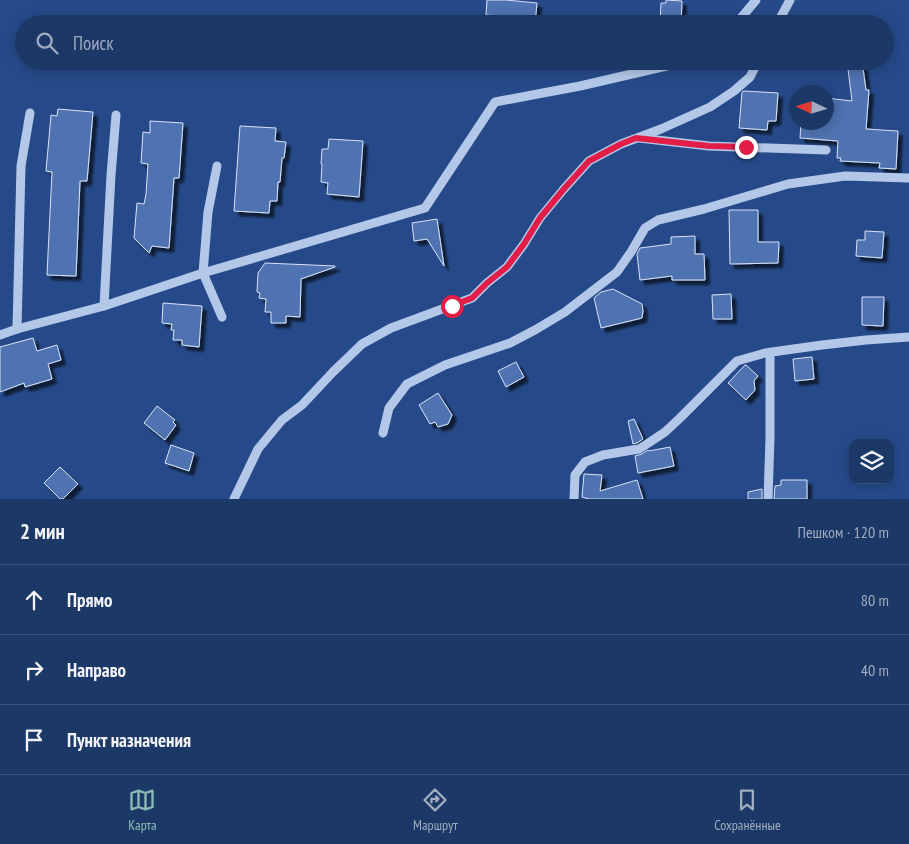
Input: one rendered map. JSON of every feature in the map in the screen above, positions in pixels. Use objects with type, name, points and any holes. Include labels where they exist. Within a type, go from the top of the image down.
[{"type":"street","points":[[744,15],[756,0]]},
{"type":"street","points":[[782,15],[790,0]]},
{"type":"street","points":[[0,335],[104,306],[203,273],[425,208],[495,102],[580,86],[649,70]]},
{"type":"street","points":[[234,499],[258,449],[282,420],[302,405],[362,344],[391,328],[472,298],[507,267],[540,218],[589,161],[621,144],[710,108],[734,91],[750,77],[754,70]]},
{"type":"street","points":[[18,329],[21,166],[30,113]]},
{"type":"street","points":[[104,306],[116,114]]},
{"type":"street","points":[[636,138],[709,146],[826,150]]},
{"type":"street","points":[[217,166],[208,212],[203,273],[222,317]]},
{"type":"street","points":[[383,433],[389,408],[407,384],[445,365],[510,343],[565,312],[618,272],[645,228],[658,220],[704,209],[788,184],[845,176],[909,178]]},
{"type":"street","points":[[574,499],[575,475],[585,462],[603,455],[639,449],[664,432],[680,418],[737,360],[770,353],[866,340],[909,337]]},
{"type":"street","points":[[768,499],[770,353]]},
{"type":"building","points":[[487,0],[537,3],[536,15],[486,15]]},
{"type":"building","points":[[666,0],[682,1],[681,15],[660,15],[661,3],[666,3]]},
{"type":"building","points":[[848,70],[863,70],[866,90],[869,90],[866,129],[898,131],[896,169],[879,168],[880,163],[840,161],[841,158],[837,158],[838,141],[800,138],[800,130],[834,130],[834,99],[852,101]]},
{"type":"building","points":[[742,92],[778,93],[776,121],[768,121],[767,130],[739,128]]},
{"type":"building","points":[[58,109],[93,112],[87,181],[80,181],[76,276],[47,275],[52,172],[46,171],[51,115],[57,116]]},
{"type":"building","points":[[150,121],[183,123],[179,178],[174,178],[169,248],[152,246],[149,253],[134,238],[137,203],[144,204],[146,194],[148,164],[141,163],[143,132],[150,133]]},
{"type":"building","points":[[240,126],[276,128],[275,141],[286,142],[284,158],[282,158],[280,182],[278,182],[277,201],[270,201],[269,213],[234,211]]},
{"type":"building","points":[[329,139],[363,141],[359,197],[327,194],[328,183],[321,182],[321,164],[322,149],[328,149]]},
{"type":"building","points":[[729,210],[758,210],[758,242],[779,242],[778,263],[730,264]]},
{"type":"building","points":[[437,219],[444,266],[427,239],[414,241],[412,223]]},
{"type":"building","points":[[865,231],[884,232],[882,258],[856,256],[857,240],[865,240]]},
{"type":"building","points":[[695,236],[695,254],[704,254],[705,280],[672,280],[672,276],[640,280],[637,254],[640,248],[671,244],[671,237]]},
{"type":"building","points":[[265,263],[335,267],[301,279],[300,317],[286,316],[286,323],[271,323],[271,312],[265,312],[266,299],[259,298],[260,293],[257,292],[258,273]]},
{"type":"building","points":[[613,289],[642,304],[642,318],[601,328],[594,298],[601,292]]},
{"type":"building","points":[[731,294],[732,319],[713,319],[712,295]]},
{"type":"building","points":[[862,297],[884,297],[883,326],[862,325]]},
{"type":"building","points":[[163,303],[202,306],[199,347],[182,345],[182,340],[173,340],[174,330],[171,330],[172,324],[162,323]]},
{"type":"building","points":[[33,338],[37,351],[57,345],[61,360],[48,364],[52,379],[25,387],[24,383],[0,392],[0,347]]},
{"type":"building","points":[[812,357],[814,379],[795,381],[793,359]]},
{"type":"building","points":[[516,362],[524,377],[506,387],[498,371]]},
{"type":"building","points":[[745,365],[758,376],[754,381],[755,390],[746,400],[728,383]]},
{"type":"building","points":[[438,393],[452,415],[448,424],[438,427],[435,422],[430,424],[419,405]]},
{"type":"building","points":[[157,406],[175,420],[173,422],[176,425],[165,440],[144,423]]},
{"type":"building","points":[[634,419],[643,439],[633,444],[628,421]]},
{"type":"building","points":[[171,445],[194,453],[189,471],[165,463]]},
{"type":"building","points":[[670,447],[674,466],[638,473],[635,456],[648,450]]},
{"type":"building","points":[[60,467],[78,484],[63,499],[60,499],[44,483]]},
{"type":"building","points":[[584,474],[602,475],[600,491],[637,480],[643,499],[589,499],[582,497]]},
{"type":"building","points":[[781,480],[807,480],[807,499],[774,499],[775,486],[781,485]]},
{"type":"building","points":[[762,489],[762,499],[748,499],[748,492]]},
{"type":"route","points":[[452,306],[472,298],[507,267],[540,218],[589,161],[636,138],[709,146],[746,147]]}]
